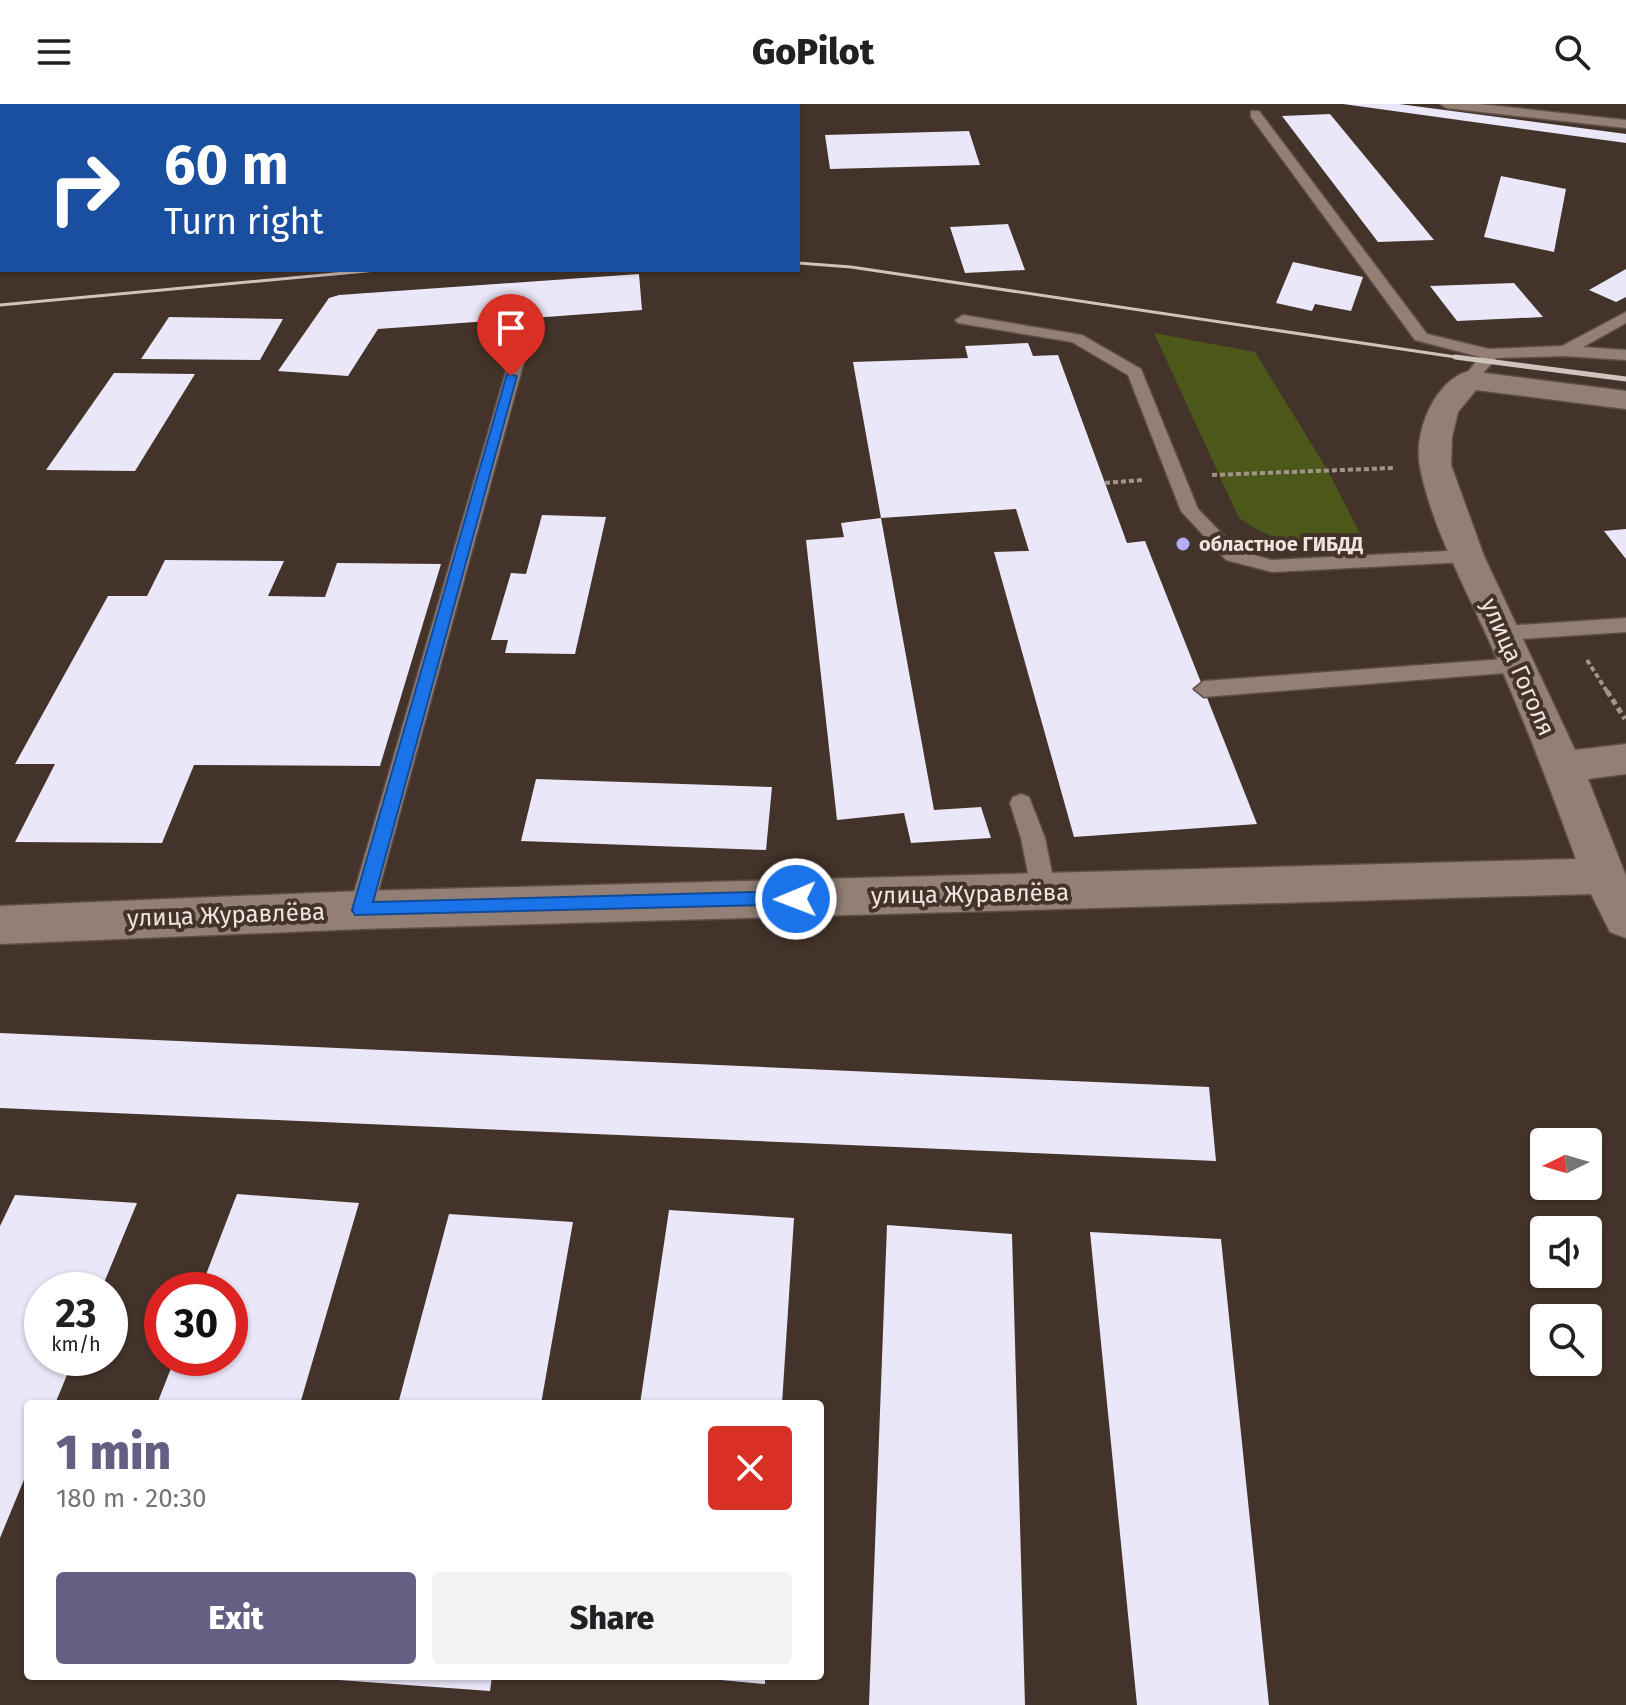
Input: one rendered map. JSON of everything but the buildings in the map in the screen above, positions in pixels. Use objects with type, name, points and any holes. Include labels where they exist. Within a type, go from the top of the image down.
[{"type":"street","name":"улица Гоголя","points":[[1469,380],[1443,410],[1436,437],[1435,465],[1467,556],[1563,767],[1604,876],[1626,919]]},
{"type":"street","points":[[1469,380],[1626,400]]},
{"type":"street","points":[[1563,767],[1626,759]]},
{"type":"street","name":"улица Журавлёва","points":[[0,925],[361,910],[1604,876]]},
{"type":"lane","points":[[1446,104],[1626,124]]},
{"type":"lane","points":[[1255,114],[1367,269],[1421,337],[1489,354],[1564,351],[1626,355]]},
{"type":"lane","points":[[1564,351],[1626,317]]},
{"type":"lane","points":[[963,320],[1076,338],[1135,372],[1190,511],[1233,556],[1272,566],[1467,556]]},
{"type":"lane","points":[[361,910],[520,347]]},
{"type":"lane","points":[[1469,380],[1487,362],[1489,354]]},
{"type":"lane","points":[[1204,689],[1511,649],[1566,629],[1626,625]]},
{"type":"lane","points":[[1021,803],[1033,838],[1044,893]]},
{"type":"path","points":[[1219,475],[1435,465]]},
{"type":"path","points":[[1566,629],[1626,719]]},
{"type":"green space","points":[[1154,333],[1255,352],[1328,471],[1363,539],[1298,544],[1270,535],[1239,518]]},
{"type":"railway","points":[[800,263],[851,267],[1459,358]]},
{"type":"railway","points":[[0,305],[355,272]]},
{"type":"railway","points":[[1455,357],[1459,358]]},
{"type":"railway","points":[[1459,358],[1626,379]]},
{"type":"railway","points":[[1459,358],[1469,359]]},
{"type":"place","name":"областное ГИБДД","points":[[1183,544]]},
{"type":"route","points":[[511,376],[361,910],[796,899]]}]
